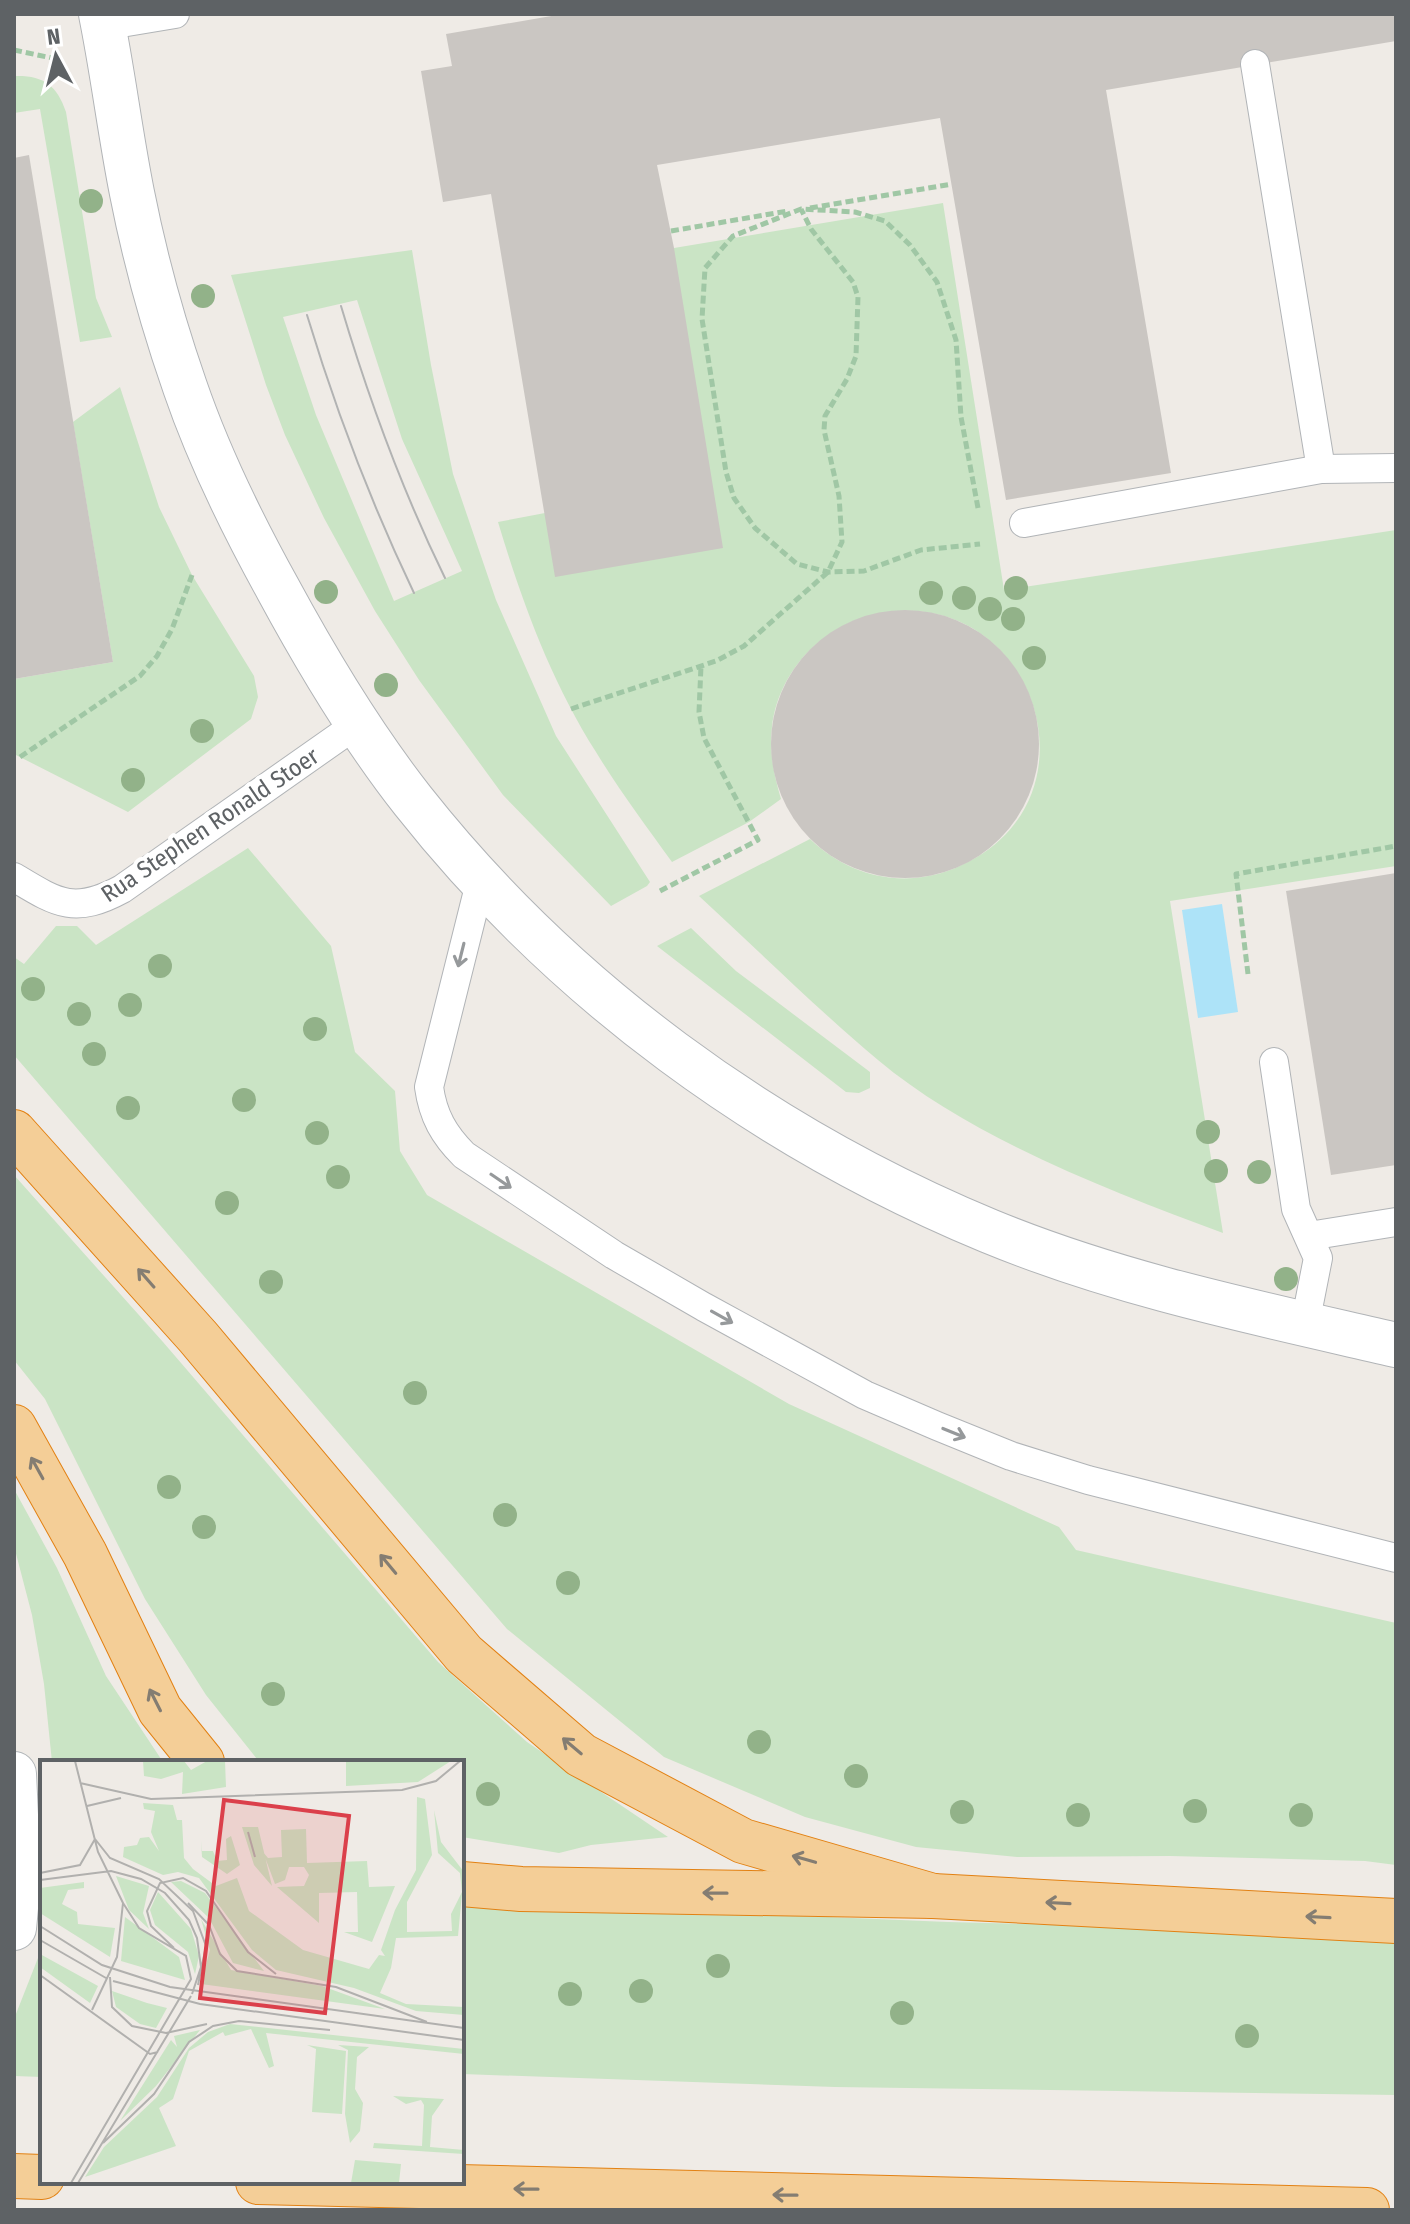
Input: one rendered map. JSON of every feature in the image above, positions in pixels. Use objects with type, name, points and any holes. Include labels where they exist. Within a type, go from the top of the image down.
[{"type":"highway","points":[[14,1132],[198,1337],[464,1654],[581,1755],[743,1841],[933,1896]]},
{"type":"highway","points":[[14,1427],[85,1554],[160,1710],[200,1760]]},
{"type":"highway","points":[[464,1884],[521,1889],[933,1896],[1396,1921]]},
{"type":"highway","points":[[14,2176],[40,2177]]},
{"type":"highway","points":[[337,2184],[1367,2210]]},
{"type":"street","points":[[102,20],[138,220],[160,307],[185,389],[214,461],[300,631],[357,724],[413,801],[519,920],[607,1002],[715,1082],[830,1154],[951,1214],[1055,1256],[1190,1298],[1396,1345]]},
{"type":"street","points":[[14,1774],[19,1877],[14,1928]]},
{"type":"lane","points":[[102,20],[175,14]]},
{"type":"lane","points":[[1255,64],[1321,469]]},
{"type":"lane","points":[[1024,523],[1321,469],[1396,468]]},
{"type":"lane","name":"Rua Stephen Ronald Stoer","points":[[14,877],[56,901],[77,905],[101,900],[134,881],[357,724]]},
{"type":"lane","points":[[481,879],[429,1087],[436,1119],[446,1137],[464,1155],[614,1255],[865,1395],[1011,1456],[1088,1480],[1396,1558]]},
{"type":"lane","points":[[1274,1062],[1296,1209],[1318,1258],[1305,1324]]},
{"type":"lane","points":[[1309,1236],[1396,1222]]},
{"type":"path","points":[[14,50],[53,59],[59,69]]},
{"type":"path","points":[[671,231],[952,184]]},
{"type":"path","points":[[571,709],[701,666],[744,646],[828,572],[842,542],[839,496],[824,430],[825,416],[847,379],[856,356],[858,297],[848,275],[811,229],[801,209]]},
{"type":"path","points":[[979,515],[961,417],[956,340],[937,282],[910,245],[885,221],[855,212],[801,209],[733,236],[705,268],[702,319],[726,472],[734,498],[755,528],[797,564],[828,572],[864,571],[921,550],[984,543],[990,550]]},
{"type":"path","points":[[20,757],[140,676],[157,656],[172,629],[192,575]]},
{"type":"path","points":[[660,891],[758,840],[704,738],[699,712],[701,666]]},
{"type":"path","points":[[1248,974],[1236,874],[1396,846]]},
{"type":"green space","points":[[14,76],[33,77],[48,84],[58,95],[66,112],[96,298],[112,337],[80,342],[40,109],[14,113]]},
{"type":"green space","points":[[943,203],[1004,590],[1396,530],[1396,866],[1170,901],[1223,1233],[1043,1160],[955,1114],[878,1060],[699,896],[810,839],[845,864],[885,877],[931,876],[977,857],[1014,825],[1034,785],[1040,742],[1031,700],[1010,662],[979,632],[937,614],[888,612],[846,624],[810,650],[796,666],[777,705],[771,745],[781,799],[749,822],[672,862],[605,766],[565,697],[528,611],[498,522],[545,513],[674,248]]},
{"type":"green space","points":[[412,250],[453,474],[496,600],[556,736],[650,882],[647,886],[611,906],[503,795],[419,680],[375,611],[324,518],[285,435],[231,275]],"holes":[[[357,300],[402,439],[462,571],[394,601],[316,415],[283,317]]]},
{"type":"green space","points":[[120,387],[159,507],[192,575],[254,676],[258,697],[251,719],[128,812],[14,754],[14,679],[113,662],[73,422]]},
{"type":"green space","points":[[248,848],[331,946],[355,1052],[395,1091],[400,1151],[427,1195],[789,1404],[1059,1527],[1076,1550],[1396,1623],[1396,1865],[1365,1861],[1170,1856],[1017,1857],[916,1847],[805,1817],[664,1757],[507,1629],[14,1055],[14,957],[24,964],[56,926],[77,926],[96,945]]},
{"type":"green space","points":[[691,928],[736,971],[870,1072],[870,1088],[859,1093],[846,1092],[657,946]]},
{"type":"green space","points":[[14,1175],[163,1342],[438,1662],[527,1742],[668,1837],[591,1845],[559,1853],[464,1837],[464,1760],[257,1759],[206,1695],[145,1599],[45,1399],[14,1360]]},
{"type":"green space","points":[[14,1489],[57,1568],[106,1676],[162,1760],[52,1760],[44,1684],[32,1615],[14,1546]]},
{"type":"green space","points":[[464,1902],[948,1922],[1338,1932],[1396,1937],[1396,2095],[835,2087],[464,2074]]},
{"type":"green space","points":[[40,1948],[40,2077],[14,2076],[14,2019]]},
{"type":"water","points":[[1222,904],[1238,1012],[1198,1018],[1182,910]]},
{"type":"building","points":[[563,14],[1396,14],[1396,41],[1106,90],[1171,473],[1006,500],[940,118],[657,165],[674,248],[723,548],[555,577],[491,194],[443,202],[421,71],[452,66],[446,34]]},
{"type":"building","points":[[29,155],[113,662],[14,679],[14,158]]},
{"type":"building","points":[[918,610],[956,620],[980,632],[1000,649],[1017,669],[1029,693],[1037,718],[1037,770],[1029,795],[1017,819],[1000,839],[980,856],[956,868],[931,876],[892,878],[854,868],[830,856],[801,829],[781,795],[773,770],[771,731],[781,693],[793,669],[820,640],[854,620],[879,612]]},
{"type":"building","points":[[1396,873],[1396,1165],[1331,1175],[1286,891]]},
{"type":"tram line","points":[[341,306],[387,444],[445,578]]},
{"type":"tram line","points":[[307,315],[355,456],[414,593]]}]
